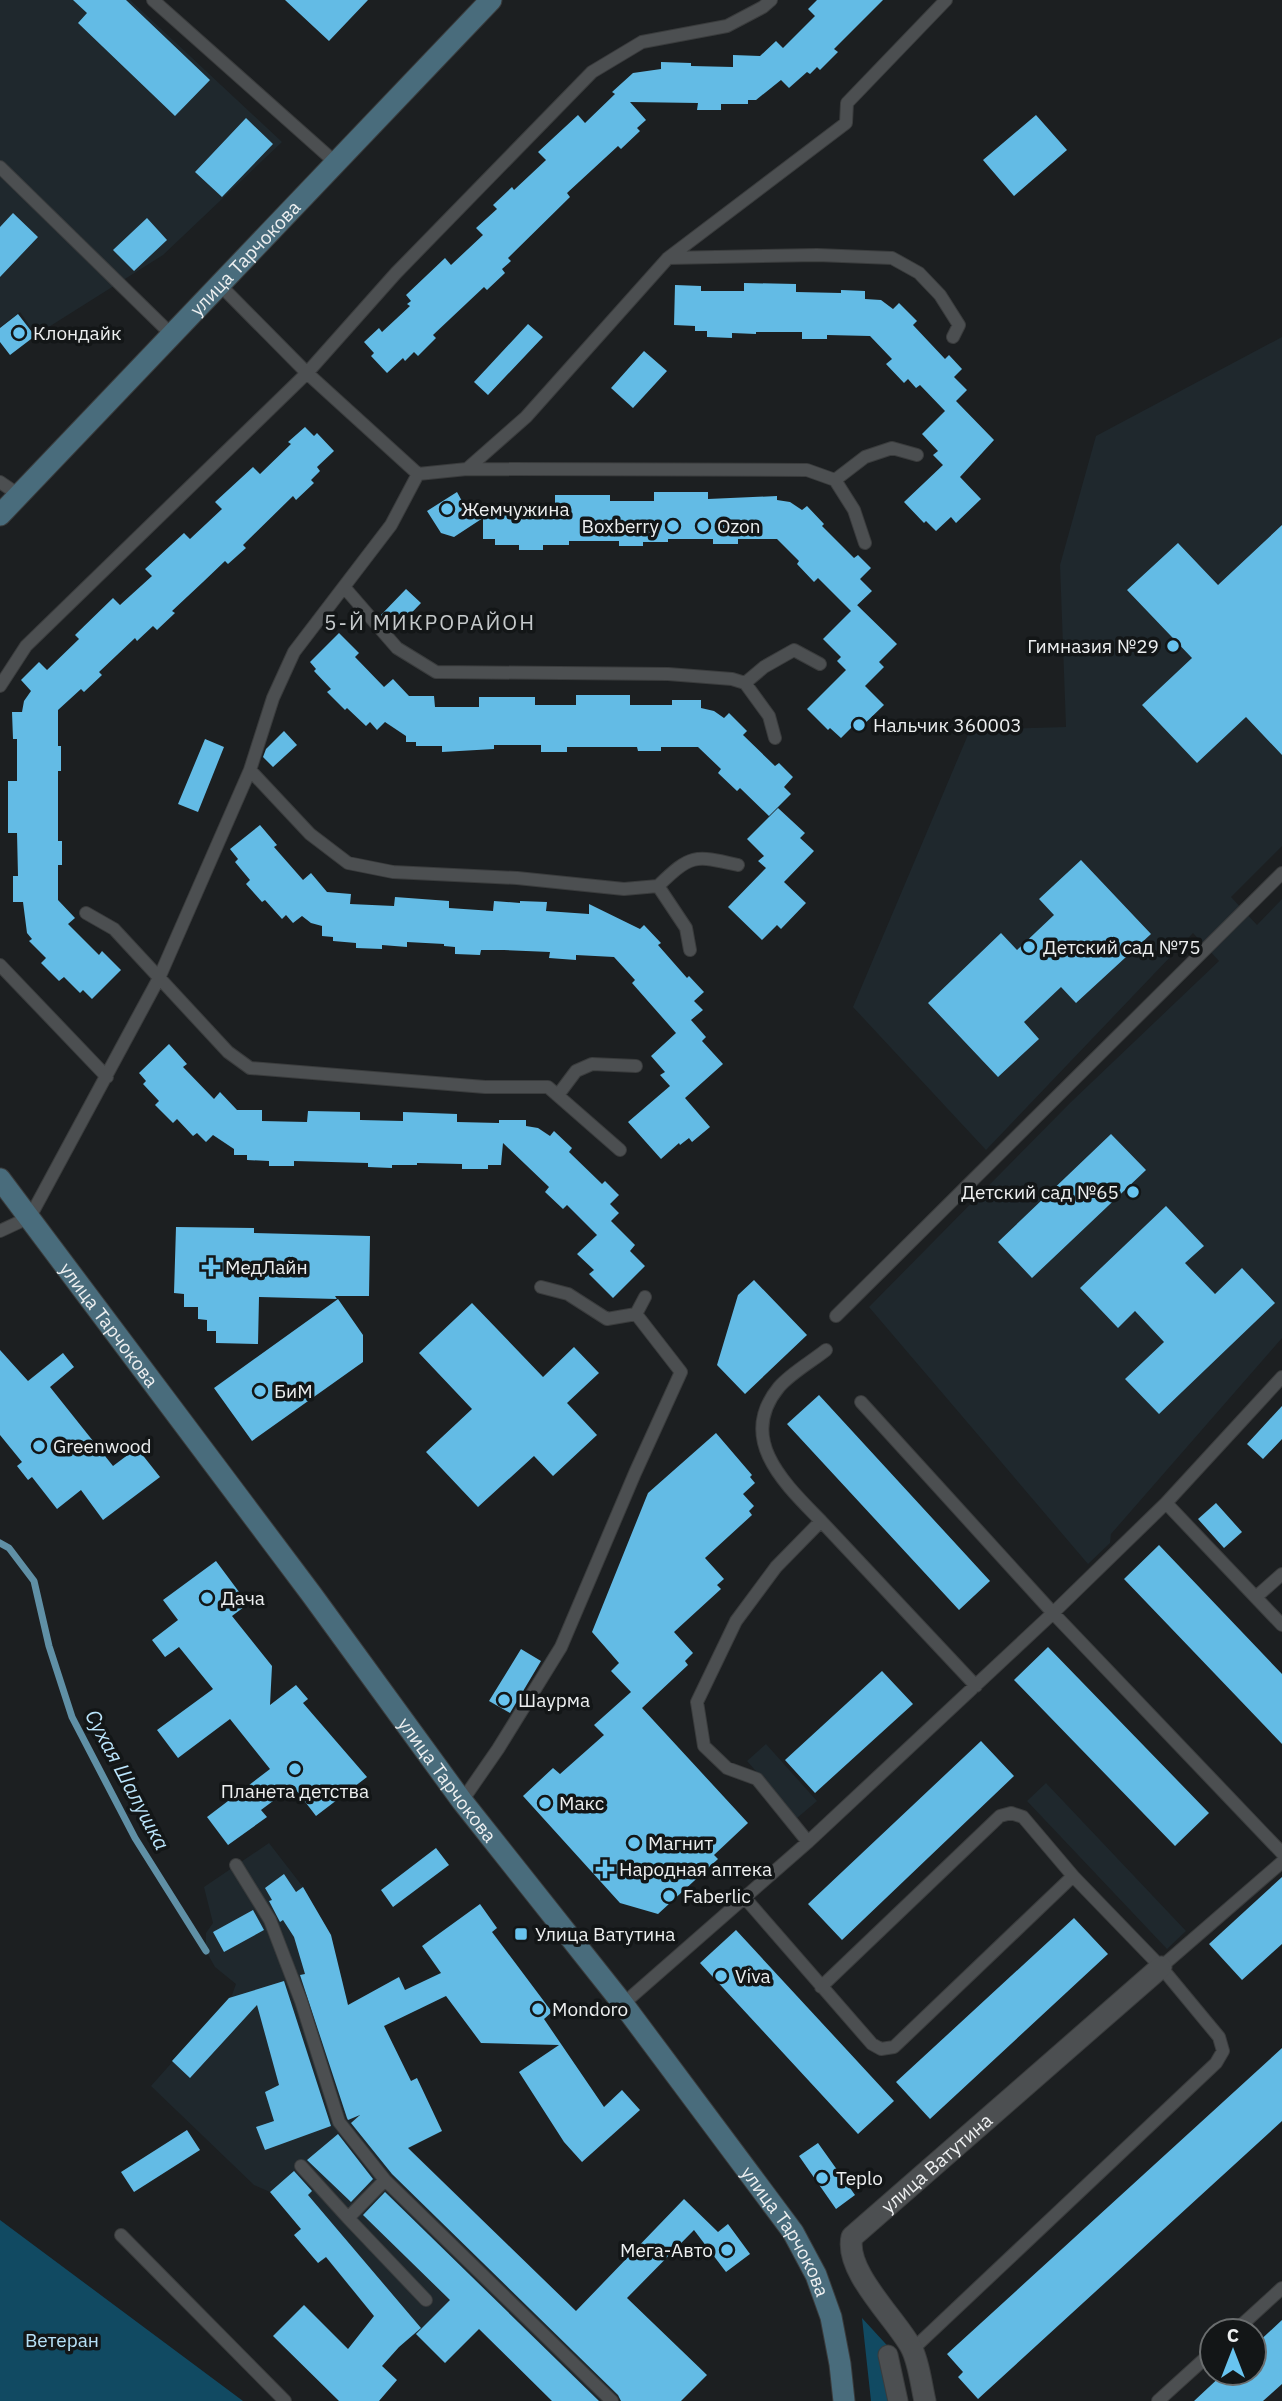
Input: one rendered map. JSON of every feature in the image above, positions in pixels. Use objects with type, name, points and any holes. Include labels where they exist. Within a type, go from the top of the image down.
[{"type":"main road","name":"улица Тарчокова","points":[[0,515],[491,0]]},
{"type":"main road","name":"улица Тарчокова","points":[[0,1179],[461,1801],[622,2004],[793,2232],[816,2275],[831,2317],[844,2401]]},
{"type":"street","name":"улица Ватутина","points":[[926,2401],[913,2349],[853,2259],[850,2244],[855,2233],[1161,1967]]},
{"type":"street","points":[[888,2355],[898,2401]]},
{"type":"lane","points":[[153,0],[336,163]]},
{"type":"lane","points":[[0,686],[26,646],[307,373],[396,273],[592,72],[642,42],[727,26],[771,0]]},
{"type":"lane","points":[[467,469],[526,417],[668,258],[846,123],[847,103],[946,0]]},
{"type":"lane","points":[[0,167],[172,335]]},
{"type":"lane","points":[[668,258],[817,255],[891,258],[919,272],[940,295],[959,325],[953,337]]},
{"type":"lane","points":[[219,284],[307,373],[418,474],[467,469],[807,470],[835,480],[854,510],[865,543]]},
{"type":"lane","points":[[835,480],[866,457],[892,448],[917,455]]},
{"type":"lane","points":[[0,1231],[30,1217],[159,978],[250,770],[273,698],[294,652],[391,525],[418,474]]},
{"type":"lane","points":[[0,482],[19,495]]},
{"type":"lane","points":[[344,587],[397,648],[436,672],[668,674],[732,679],[746,683],[769,716],[775,738]]},
{"type":"lane","points":[[746,683],[764,667],[794,650],[820,664]]},
{"type":"lane","points":[[250,770],[310,834],[348,863],[393,872],[517,878],[624,889],[658,886],[680,864],[701,857],[738,866]]},
{"type":"lane","points":[[836,1316],[1282,873]]},
{"type":"lane","points":[[658,886],[686,928],[690,950]]},
{"type":"lane","points":[[86,912],[114,929],[228,1052],[250,1068],[485,1087],[548,1087],[620,1150]]},
{"type":"lane","points":[[0,965],[107,1077]]},
{"type":"lane","points":[[558,1095],[576,1070],[592,1065],[636,1066]]},
{"type":"lane","points":[[541,1287],[568,1294],[607,1319],[636,1314]]},
{"type":"lane","points":[[636,1314],[645,1297]]},
{"type":"lane","points":[[461,1801],[498,1749],[561,1647],[635,1472],[681,1372],[636,1314]]},
{"type":"lane","points":[[826,1350],[779,1387],[761,1420],[767,1456],[783,1482],[976,1686]]},
{"type":"lane","points":[[622,2004],[808,1842],[1053,1613],[1166,1503],[1282,1377]]},
{"type":"lane","points":[[861,1402],[1053,1613],[1282,1853]]},
{"type":"lane","points":[[1166,1503],[1282,1625]]},
{"type":"lane","points":[[808,1842],[757,1779],[727,1768],[704,1746],[697,1702],[736,1621],[776,1567],[821,1521]]},
{"type":"lane","points":[[1256,1597],[1282,1574]]},
{"type":"lane","points":[[821,1987],[1000,1816],[1011,1813],[1023,1817],[1073,1876],[1161,1967],[1219,2037],[1223,2051],[1216,2063],[913,2349]]},
{"type":"lane","points":[[1161,1967],[1282,1862]]},
{"type":"lane","points":[[236,1865],[270,1920],[300,2001],[339,2122],[385,2180],[612,2401]]},
{"type":"lane","points":[[745,1898],[872,2044],[881,2049],[894,2047],[1073,1876]]},
{"type":"lane","points":[[300,2166],[426,2300]]},
{"type":"lane","points":[[348,2218],[385,2180]]},
{"type":"lane","points":[[121,2235],[285,2401]]},
{"type":"lane","points":[[1250,2317],[1282,2288]]},
{"type":"lane","points":[[1158,2401],[1198,2365]]},
{"type":"shaded area","points":[[0,0],[130,0],[282,142],[163,255],[36,335],[20,312],[0,327]]},
{"type":"shaded area","points":[[1282,337],[1282,846],[1231,897],[1257,925],[1282,899],[1282,1338],[1111,1534],[1110,1543],[1088,1564],[869,1307],[1070,1103],[1219,961],[1193,933],[986,1150],[853,1007],[970,730],[1066,727],[1060,565],[1096,436]]},
{"type":"shaded area","points":[[766,1744],[817,1801],[797,1818],[747,1761]]},
{"type":"shaded area","points":[[1046,1783],[1186,1931],[1167,1949],[1027,1801]]},
{"type":"shaded area","points":[[269,1843],[303,1887],[328,1930],[343,1983],[342,2008],[408,2147],[668,2401],[552,2401],[479,2329],[445,2363],[415,2334],[399,2347],[326,2258],[318,2263],[294,2235],[301,2229],[270,2192],[254,2185],[151,2086],[232,1995],[236,1984],[215,1967],[206,1951],[206,1933],[213,1923],[204,1887]]},
{"type":"green space","name":"Ветеран","points":[[0,2220],[243,2401],[0,2401]]},
{"type":"green space","points":[[862,2318],[895,2354],[908,2401],[871,2401]]},
{"type":"building","points":[[73,0],[126,0],[210,80],[175,116],[78,23],[87,13]]},
{"type":"building","points":[[285,0],[368,0],[329,41]]},
{"type":"building","points":[[817,0],[883,0],[834,49],[838,52],[820,70],[817,67],[810,74],[807,72],[789,88],[781,80],[756,100],[748,100],[748,104],[721,104],[721,110],[697,110],[698,103],[630,102],[646,120],[637,128],[640,131],[621,149],[618,146],[567,193],[570,197],[508,258],[511,261],[502,269],[505,273],[487,290],[484,287],[433,335],[436,338],[418,356],[414,352],[405,361],[403,358],[387,373],[371,356],[374,353],[364,342],[379,328],[382,332],[410,306],[407,304],[411,301],[406,295],[445,258],[451,265],[483,235],[476,228],[497,209],[493,205],[512,187],[514,190],[546,160],[538,152],[578,115],[585,123],[633,73],[661,69],[661,62],[733,67],[733,55],[760,56],[776,41],[783,48],[815,16],[808,9]]},
{"type":"building","points":[[1036,115],[1067,150],[1014,196],[983,160]]},
{"type":"building","points":[[246,118],[273,144],[222,197],[195,172]]},
{"type":"building","points":[[13,213],[38,237],[0,277],[0,227]]},
{"type":"building","points":[[147,218],[167,240],[134,271],[113,250]]},
{"type":"building","points":[[744,283],[796,284],[796,292],[865,291],[865,299],[881,300],[893,309],[899,303],[917,321],[913,325],[945,359],[949,355],[962,369],[954,377],[967,390],[956,401],[994,440],[960,477],[981,499],[956,523],[951,517],[936,531],[926,521],[924,523],[904,502],[943,465],[933,455],[938,451],[922,434],[945,411],[920,385],[916,388],[908,379],[904,383],[886,364],[892,359],[870,336],[827,335],[827,339],[802,339],[802,332],[756,332],[732,333],[732,338],[707,337],[707,331],[695,331],[695,326],[674,325],[675,285],[701,286],[701,291],[744,291]]},
{"type":"building","points":[[18,314],[35,336],[10,355],[0,342],[0,328]]},
{"type":"building","points":[[528,324],[543,337],[488,395],[474,382]]},
{"type":"building","points":[[644,351],[667,371],[633,408],[611,388]]},
{"type":"building","points":[[305,427],[314,436],[317,433],[334,451],[317,467],[320,471],[311,480],[314,483],[296,500],[293,496],[243,545],[246,548],[228,564],[225,561],[172,611],[175,613],[157,630],[153,626],[137,641],[135,638],[99,672],[102,675],[84,692],[81,689],[58,710],[61,771],[58,771],[58,841],[62,841],[62,865],[58,865],[58,900],[75,918],[68,924],[99,955],[102,951],[121,970],[92,999],[83,990],[80,993],[64,977],[59,981],[41,963],[46,958],[29,941],[32,939],[27,933],[23,902],[13,902],[13,876],[18,876],[17,833],[8,833],[8,781],[17,781],[17,739],[13,739],[12,712],[22,712],[24,701],[31,691],[21,680],[39,662],[47,670],[79,639],[75,635],[113,598],[120,605],[152,576],[145,569],[184,533],[190,539],[222,509],[215,502],[253,467],[260,474]]},
{"type":"building","points":[[457,492],[463,503],[512,505],[555,505],[555,495],[610,495],[610,501],[654,501],[654,492],[708,492],[708,499],[777,496],[777,500],[790,502],[802,510],[807,506],[824,524],[822,526],[854,558],[858,555],[871,568],[860,579],[872,591],[851,611],[818,578],[814,582],[797,564],[799,561],[777,539],[738,539],[738,544],[713,544],[713,539],[668,539],[668,542],[643,542],[643,546],[619,546],[619,541],[569,541],[569,545],[543,545],[543,550],[519,550],[519,545],[495,545],[495,539],[483,539],[483,518],[454,537],[441,533],[427,511]]},
{"type":"building","points":[[1282,525],[1282,755],[1246,717],[1197,763],[1142,705],[1192,658],[1127,590],[1178,543],[1218,585]]},
{"type":"building","points":[[406,589],[421,603],[395,630],[380,616]]},
{"type":"building","points":[[857,605],[897,644],[879,662],[884,667],[865,686],[884,705],[858,730],[853,726],[841,738],[830,728],[828,730],[807,709],[846,670],[837,661],[841,657],[823,639]]},
{"type":"building","points":[[339,633],[359,653],[355,657],[384,687],[393,679],[409,696],[434,696],[435,707],[479,707],[479,697],[535,697],[535,705],[576,705],[576,695],[630,695],[630,705],[672,705],[672,700],[701,700],[701,708],[714,711],[724,718],[729,713],[747,731],[743,735],[775,766],[779,763],[793,777],[784,787],[791,794],[769,816],[740,788],[737,791],[718,773],[721,769],[698,747],[661,747],[661,751],[638,751],[637,747],[567,747],[567,752],[541,752],[541,745],[494,745],[494,749],[442,752],[442,746],[416,746],[416,742],[406,742],[406,736],[385,722],[377,730],[370,722],[366,726],[327,692],[331,689],[314,671],[316,669],[310,662]]},
{"type":"building","points":[[284,731],[297,745],[273,767],[263,757],[266,749]]},
{"type":"building","points":[[205,739],[224,747],[198,812],[178,804]]},
{"type":"building","points":[[778,808],[805,833],[800,838],[814,851],[784,882],[806,903],[781,929],[777,925],[762,940],[728,907],[766,868],[758,861],[764,856],[747,839]]},
{"type":"building","points":[[260,825],[277,845],[274,847],[303,880],[311,873],[327,892],[351,894],[350,904],[394,906],[395,897],[449,901],[449,908],[493,911],[494,901],[547,902],[546,911],[589,914],[589,904],[640,929],[644,925],[687,978],[689,976],[704,992],[694,1001],[703,1010],[691,1020],[706,1037],[702,1041],[723,1064],[685,1098],[710,1127],[692,1142],[689,1138],[680,1145],[679,1143],[661,1159],[628,1122],[670,1086],[660,1075],[665,1072],[651,1056],[676,1033],[632,983],[635,980],[614,957],[576,955],[576,960],[549,958],[550,952],[504,950],[481,950],[480,955],[455,954],[455,947],[444,944],[407,942],[407,947],[382,945],[382,949],[356,948],[356,943],[333,941],[333,937],[322,936],[322,926],[311,923],[302,916],[293,923],[286,915],[282,919],[246,884],[250,880],[235,862],[238,859],[230,849]]},
{"type":"building","points":[[1081,860],[1151,934],[1076,1003],[1061,987],[1024,1022],[1039,1039],[998,1077],[928,1003],[1001,933],[1017,950],[1054,915],[1039,899]]},
{"type":"building","points":[[169,1044],[187,1064],[183,1067],[214,1099],[220,1092],[237,1110],[262,1110],[262,1121],[307,1122],[308,1111],[360,1112],[360,1120],[403,1121],[403,1112],[457,1114],[457,1122],[499,1123],[499,1120],[526,1120],[526,1126],[538,1128],[550,1136],[554,1131],[572,1148],[569,1152],[602,1184],[605,1181],[619,1195],[610,1204],[619,1213],[611,1221],[635,1245],[630,1251],[645,1266],[613,1298],[589,1274],[594,1270],[577,1254],[597,1235],[567,1205],[563,1209],[545,1192],[549,1187],[503,1143],[501,1165],[488,1165],[488,1169],[462,1169],[462,1164],[417,1163],[392,1165],[392,1168],[368,1167],[368,1163],[294,1161],[294,1166],[269,1166],[269,1161],[247,1160],[247,1155],[234,1155],[234,1149],[213,1135],[206,1142],[197,1133],[193,1136],[177,1119],[173,1123],[155,1105],[159,1101],[143,1084],[146,1081],[139,1073]]},
{"type":"building","points":[[1111,1134],[1146,1170],[1032,1278],[998,1242]]},
{"type":"building","points":[[1166,1206],[1204,1246],[1185,1263],[1215,1294],[1242,1268],[1275,1303],[1159,1414],[1125,1379],[1164,1342],[1135,1311],[1118,1328],[1080,1288]]},
{"type":"building","points":[[176,1227],[254,1228],[254,1233],[370,1236],[369,1296],[335,1296],[337,1299],[259,1297],[258,1344],[216,1343],[216,1331],[207,1331],[207,1320],[198,1319],[198,1307],[184,1307],[184,1294],[174,1293]]},
{"type":"building","points":[[754,1280],[807,1335],[745,1394],[717,1365],[738,1295]]},
{"type":"building","points":[[338,1299],[363,1335],[363,1362],[252,1441],[214,1388]]},
{"type":"building","points":[[472,1303],[543,1377],[574,1347],[599,1373],[567,1403],[597,1435],[553,1476],[534,1456],[478,1507],[426,1452],[472,1409],[419,1353]]},
{"type":"building","points":[[0,1350],[28,1381],[63,1353],[74,1367],[50,1387],[113,1466],[137,1448],[160,1477],[103,1520],[81,1490],[57,1509],[32,1477],[28,1480],[17,1466],[22,1462],[0,1435]]},
{"type":"building","points":[[819,1395],[990,1581],[959,1610],[787,1424]]},
{"type":"building","points":[[1282,1406],[1282,1439],[1263,1459],[1247,1444]]},
{"type":"building","points":[[716,1433],[752,1475],[750,1477],[755,1483],[743,1494],[754,1506],[749,1511],[752,1515],[705,1558],[724,1579],[717,1585],[721,1589],[674,1632],[693,1653],[685,1661],[688,1665],[642,1708],[748,1823],[714,1855],[718,1859],[658,1914],[620,1903],[523,1796],[553,1768],[560,1774],[604,1735],[594,1725],[631,1692],[611,1671],[619,1663],[592,1632],[648,1493]]},
{"type":"building","points":[[1216,1503],[1242,1532],[1224,1548],[1198,1519]]},
{"type":"building","points":[[1159,1545],[1282,1674],[1282,1744],[1124,1579]]},
{"type":"building","points":[[216,1561],[248,1604],[232,1616],[272,1666],[270,1705],[296,1685],[308,1699],[303,1703],[367,1777],[316,1816],[293,1786],[261,1810],[267,1817],[228,1845],[207,1817],[270,1769],[230,1719],[178,1758],[157,1730],[213,1689],[179,1647],[165,1657],[152,1640],[178,1620],[163,1600]]},
{"type":"building","points":[[1048,1647],[1209,1813],[1175,1846],[1014,1680]]},
{"type":"building","points":[[521,1649],[541,1661],[510,1713],[489,1701]]},
{"type":"building","points":[[882,1671],[913,1704],[815,1793],[785,1760]]},
{"type":"building","points":[[981,1741],[1014,1776],[842,1940],[808,1904]]},
{"type":"building","points":[[436,1848],[449,1865],[393,1907],[381,1890]]},
{"type":"building","points":[[284,1874],[296,1892],[303,1887],[331,1935],[348,2005],[399,1977],[405,1990],[441,1973],[422,1946],[480,1904],[497,1928],[492,1932],[552,2012],[544,2019],[604,2107],[622,2090],[640,2110],[582,2162],[564,2142],[519,2072],[559,2045],[481,2043],[446,1996],[384,2026],[411,2081],[417,2078],[442,2131],[408,2148],[576,2311],[684,2199],[718,2232],[728,2224],[750,2254],[726,2272],[694,2230],[627,2298],[707,2375],[681,2401],[621,2401],[618,2395],[392,2174],[351,2123],[360,2115],[348,2120],[300,1975],[305,1974],[294,1937],[283,1920],[280,1922],[265,1888]]},
{"type":"building","points":[[1282,1877],[1282,1944],[1242,1980],[1209,1944]]},
{"type":"building","points":[[253,1910],[264,1930],[224,1952],[213,1932]]},
{"type":"building","points":[[1074,1918],[1108,1954],[930,2119],[896,2082]]},
{"type":"building","points":[[736,1930],[894,2101],[858,2134],[700,1963]]},
{"type":"building","points":[[284,1981],[331,2126],[265,2150],[256,2127],[274,2121],[265,2092],[279,2085],[257,2005],[190,2078],[172,2061],[229,1998]]},
{"type":"building","points":[[1282,2048],[1282,2121],[978,2399],[958,2377],[963,2372],[947,2354]]},
{"type":"building","points":[[187,2130],[200,2150],[134,2192],[121,2172]]},
{"type":"building","points":[[338,2134],[373,2179],[351,2202],[307,2160]]},
{"type":"building","points":[[818,2143],[855,2195],[836,2209],[799,2156]]},
{"type":"building","points":[[294,2171],[312,2191],[308,2195],[421,2328],[382,2366],[397,2380],[379,2401],[339,2401],[273,2336],[304,2305],[348,2349],[374,2316],[326,2257],[318,2263],[294,2235],[301,2229],[270,2192]]},
{"type":"building","points":[[385,2192],[599,2401],[552,2401],[479,2329],[445,2363],[416,2334],[450,2300],[363,2215]]},
{"type":"building","points":[[1282,2320],[1282,2384],[1263,2401],[1194,2401],[1209,2387],[1268,2387],[1268,2333]]},
{"type":"waterway","name":"Сухая Шалушка","points":[[0,1543],[9,1548],[34,1581],[49,1646],[72,1717],[135,1838],[206,1951]]},
{"type":"place","name":"Клондайк","points":[[19,333]]},
{"type":"place","name":"Жемчужина","points":[[447,509]]},
{"type":"place","name":"Boxberry","points":[[673,526]]},
{"type":"place","name":"Ozon","points":[[703,526]]},
{"type":"place","name":"Гимназия №29","points":[[1173,646]]},
{"type":"place","name":"Нальчик 360003","points":[[859,725]]},
{"type":"place","name":"Детский сад №75","points":[[1029,947]]},
{"type":"place","name":"Детский сад №65","points":[[1133,1192]]},
{"type":"place","name":"МедЛайн","points":[[211,1267]]},
{"type":"place","name":"БиМ","points":[[260,1391]]},
{"type":"place","name":"Greenwood","points":[[39,1446]]},
{"type":"place","name":"Дача","points":[[207,1598]]},
{"type":"place","name":"Шаурма","points":[[504,1700]]},
{"type":"place","name":"Планета детства","points":[[295,1769]]},
{"type":"place","name":"Макс","points":[[545,1803]]},
{"type":"place","name":"Магнит","points":[[634,1843]]},
{"type":"place","name":"Народная аптека","points":[[605,1869]]},
{"type":"place","name":"Faberlic","points":[[669,1896]]},
{"type":"place","name":"Улица Ватутина","points":[[521,1934]]},
{"type":"place","name":"Viva","points":[[721,1976]]},
{"type":"place","name":"Mondoro","points":[[538,2009]]},
{"type":"place","name":"Teplo","points":[[822,2178]]},
{"type":"place","name":"Мега-Авто","points":[[727,2250]]},
{"type":"district","name":"5-Й МИКРОРАЙОН","points":[[430,623]]}]
